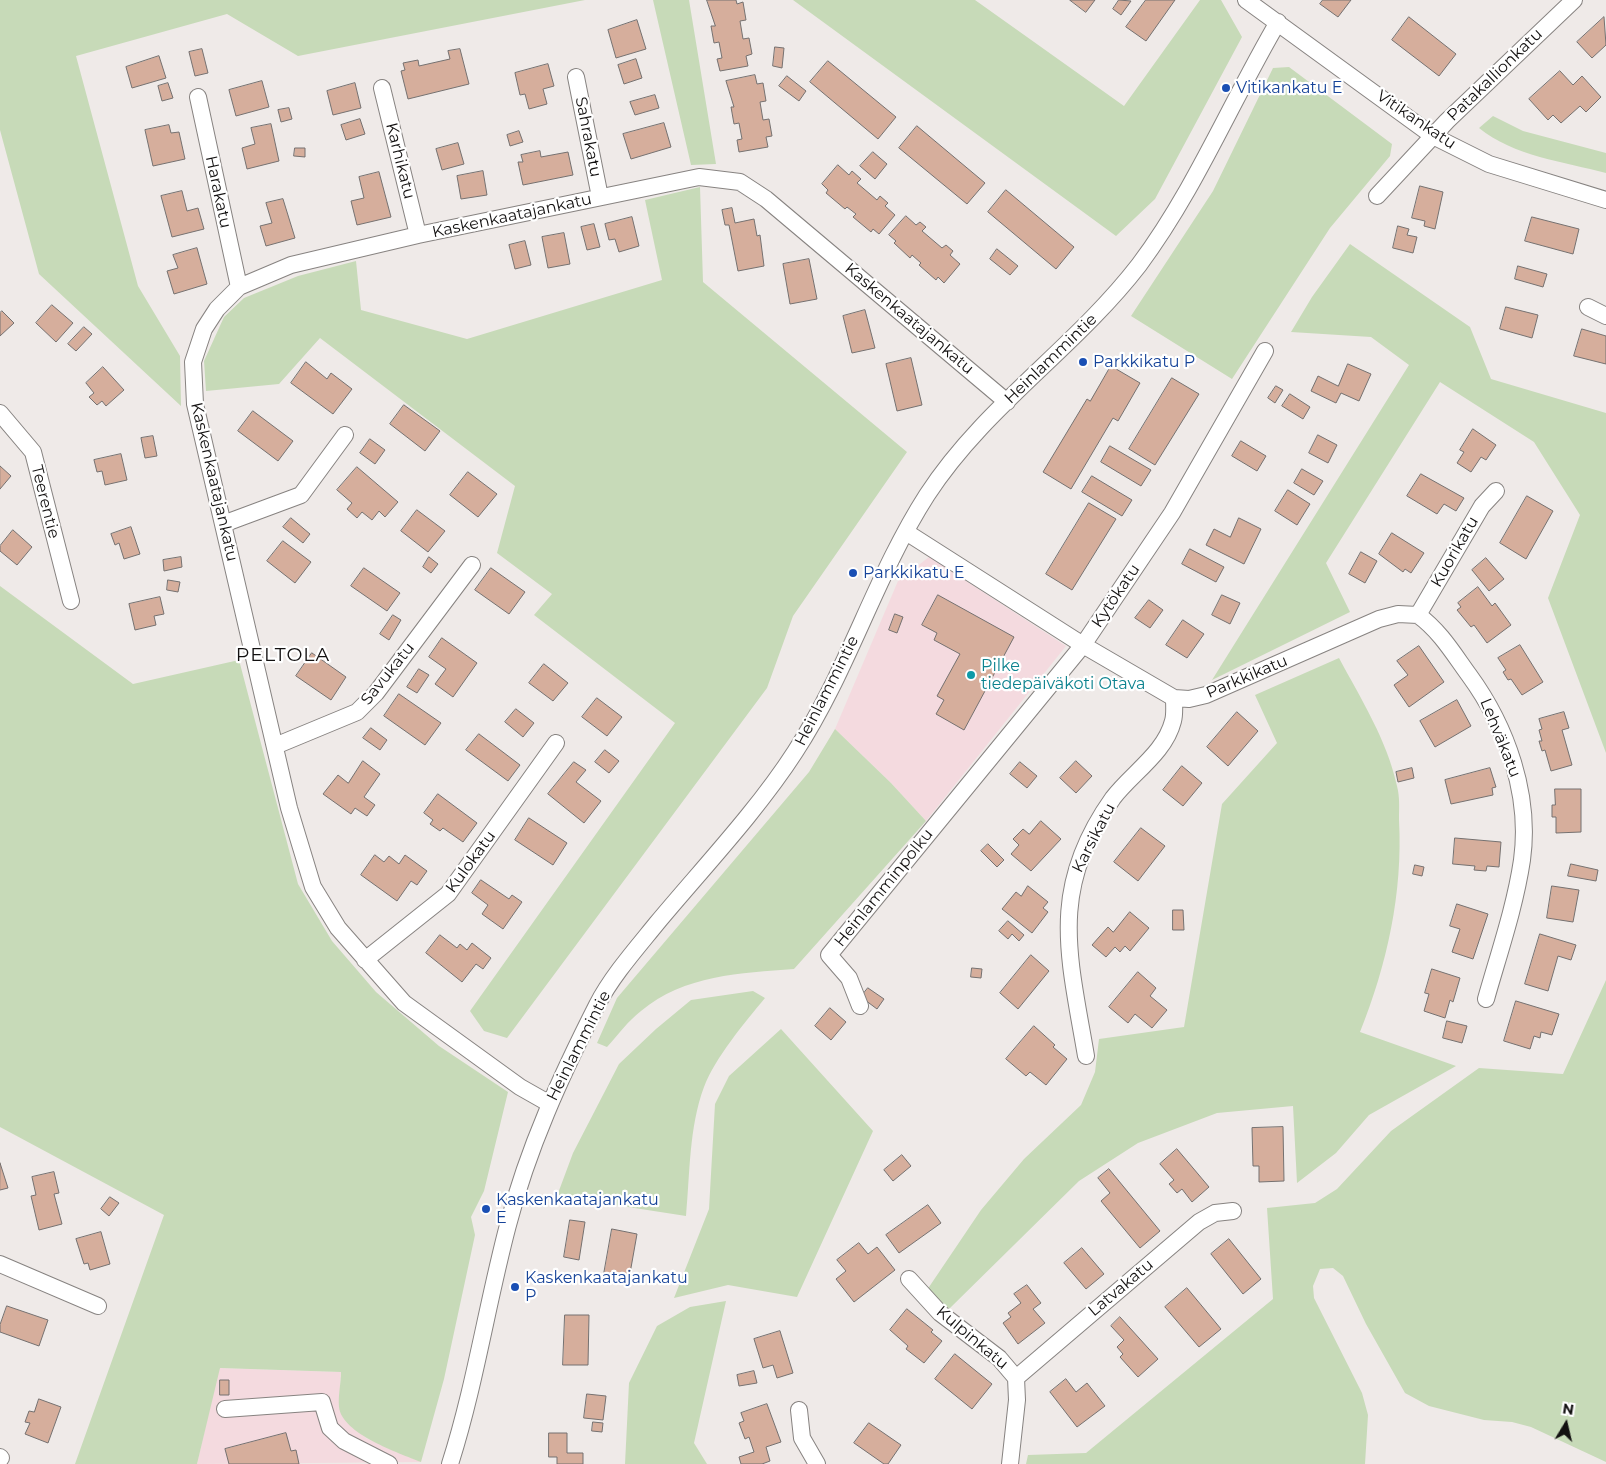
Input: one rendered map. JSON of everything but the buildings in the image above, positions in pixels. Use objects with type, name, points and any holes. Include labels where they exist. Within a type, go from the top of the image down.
[{"type":"street","name":"Vitikankatu","points":[[1246,0],[1433,136],[1490,164],[1606,200]]},
{"type":"street","name":"Patakallionkatu","points":[[1377,196],[1433,136],[1574,0]]},
{"type":"street","name":"Heinlammintie","points":[[450,1464],[461,1430],[508,1224],[527,1160],[550,1104],[600,1000],[642,941],[772,784],[795,752],[818,714],[906,532],[927,495],[949,465],[1007,402],[1096,316],[1139,264],[1166,225],[1193,178],[1278,22]]},
{"type":"street","name":"Sahrakatu","points":[[576,77],[600,197]]},
{"type":"street","name":"Karhikatu","points":[[382,88],[418,235]]},
{"type":"street","name":"Harakatu","points":[[198,97],[239,287]]},
{"type":"street","name":"Kaskenkaatajankatu","points":[[550,1104],[520,1088],[404,1003],[338,928],[313,887],[289,808],[195,404],[193,362],[204,330],[217,308],[239,287],[291,265],[418,235],[699,177],[740,182],[766,199],[1007,402]]},
{"type":"street","points":[[1588,307],[1606,316]]},
{"type":"street","name":"Kytökatu","points":[[939,820],[1083,644],[1172,513],[1265,352]]},
{"type":"street","name":"Teerentie","points":[[0,413],[33,452],[71,601]]},
{"type":"street","points":[[223,524],[301,494],[345,435]]},
{"type":"street","name":"Kuorikatu","points":[[1418,615],[1482,506],[1496,491]]},
{"type":"street","points":[[906,532],[1083,644],[1174,698]]},
{"type":"street","name":"Savukatu","points":[[275,746],[357,712],[376,693],[472,565]]},
{"type":"street","name":"Parkkikatu","points":[[1174,698],[1189,699],[1206,695],[1379,620],[1398,614],[1418,615]]},
{"type":"street","name":"Lehväkatu","points":[[1418,615],[1434,627],[1484,696],[1508,749],[1518,778],[1523,830],[1522,858],[1517,890],[1486,999]]},
{"type":"street","name":"Karsikatu","points":[[1086,1056],[1068,951],[1068,917],[1074,876],[1090,839],[1114,798],[1168,735],[1173,719],[1174,698]]},
{"type":"street","name":"Kulokatu","points":[[365,960],[448,894],[556,744]]},
{"type":"street","name":"Heinlamminpolku","points":[[860,1006],[849,978],[829,955],[939,820]]},
{"type":"street","name":"Latvakatu","points":[[1016,1378],[1199,1222],[1215,1213],[1233,1211]]},
{"type":"street","points":[[0,1264],[98,1306]]},
{"type":"street","name":"Kulpinkatu","points":[[909,1279],[940,1313],[999,1358],[1016,1378],[1017,1400],[1010,1464]]},
{"type":"street","points":[[225,1409],[322,1402],[330,1428],[344,1441],[389,1464]]},
{"type":"street","points":[[799,1410],[802,1438],[817,1464]]},
{"type":"shaded area","points":[[929,557],[1066,646],[926,821],[891,783],[835,729],[898,581]]},
{"type":"shaded area","points":[[219,1368],[341,1372],[339,1408],[366,1438],[421,1462],[197,1464]]},
{"type":"green space","points":[[0,0],[585,0],[298,56],[227,14],[76,56],[138,286],[180,356],[181,406],[39,274],[0,130]]},
{"type":"green space","points":[[653,0],[689,0],[716,164],[691,165]]},
{"type":"green space","points":[[793,0],[975,0],[1124,106],[1200,0],[1221,0],[1242,37],[1155,199],[1116,236]]},
{"type":"green space","points":[[1289,67],[1392,144],[1390,156],[1330,228],[1232,379],[1131,316],[1213,191],[1273,68]]},
{"type":"green space","points":[[1493,116],[1523,131],[1606,153],[1606,173],[1523,152],[1493,138],[1479,128]]},
{"type":"green space","points":[[700,187],[703,282],[907,452],[793,616],[767,688],[507,1038],[484,1031],[470,1011],[675,723],[534,615],[552,594],[497,553],[515,486],[320,338],[279,384],[206,391],[204,361],[224,317],[244,298],[298,276],[356,261],[361,310],[467,339],[662,280],[645,200]]},
{"type":"green space","points":[[1350,244],[1470,327],[1491,379],[1606,413],[1606,753],[1548,598],[1580,515],[1534,442],[1440,382],[1326,563],[1350,612],[1212,680],[1409,365],[1371,337],[1291,332],[1312,297]]},
{"type":"green space","points":[[0,586],[133,684],[239,660],[298,884],[332,941],[376,992],[439,1046],[508,1092],[484,1191],[471,1217],[475,1235],[444,1379],[421,1462],[386,1448],[360,1434],[342,1417],[339,1407],[341,1372],[220,1368],[197,1464],[75,1464],[164,1215],[0,1127]]},
{"type":"green space","points":[[1339,658],[1387,752],[1393,769],[1399,799],[1400,847],[1396,901],[1378,981],[1360,1032],[1456,1066],[1369,1115],[1336,1153],[1297,1183],[1293,1106],[1217,1113],[1138,1143],[1079,1181],[949,1309],[927,1290],[981,1210],[1024,1159],[1081,1105],[1095,1072],[1099,1039],[1184,1027],[1222,804],[1277,743],[1255,695]]},
{"type":"green space","points":[[835,729],[891,783],[926,821],[794,969],[754,972],[694,983],[658,999],[636,1015],[607,1047],[597,1043],[617,998],[809,772]]},
{"type":"green space","points":[[1606,980],[1606,1462],[1531,1427],[1512,1422],[1484,1420],[1429,1406],[1405,1393],[1366,1324],[1343,1276],[1333,1268],[1320,1269],[1313,1286],[1314,1298],[1362,1393],[1368,1415],[1365,1464],[1026,1464],[1028,1455],[1086,1453],[1273,1299],[1267,1208],[1315,1203],[1337,1189],[1391,1131],[1479,1068],[1563,1074]]},
{"type":"green space","points":[[753,991],[765,998],[715,1064],[699,1102],[691,1151],[686,1216],[557,1196],[573,1153],[619,1064],[656,1029],[691,1000]]},
{"type":"green space","points":[[781,1029],[873,1131],[797,1297],[728,1285],[674,1298],[709,1209],[715,1104],[729,1076]]},
{"type":"green space","points":[[726,1301],[694,1443],[707,1464],[625,1464],[629,1383],[657,1326],[690,1307]]},
{"type":"place","name":"Vitikankatu E","points":[[1226,88]]},
{"type":"place","name":"Parkkikatu P","points":[[1083,362]]},
{"type":"place","name":"Parkkikatu E","points":[[853,573]]},
{"type":"place","name":"Pilke tiedepäiväkoti Otava","points":[[971,675]]},
{"type":"place","name":"Kaskenkaatajankatu E","points":[[486,1209]]},
{"type":"place","name":"Kaskenkaatajankatu P","points":[[515,1287]]},
{"type":"district","name":"PELTOLA","points":[[283,655]]}]
